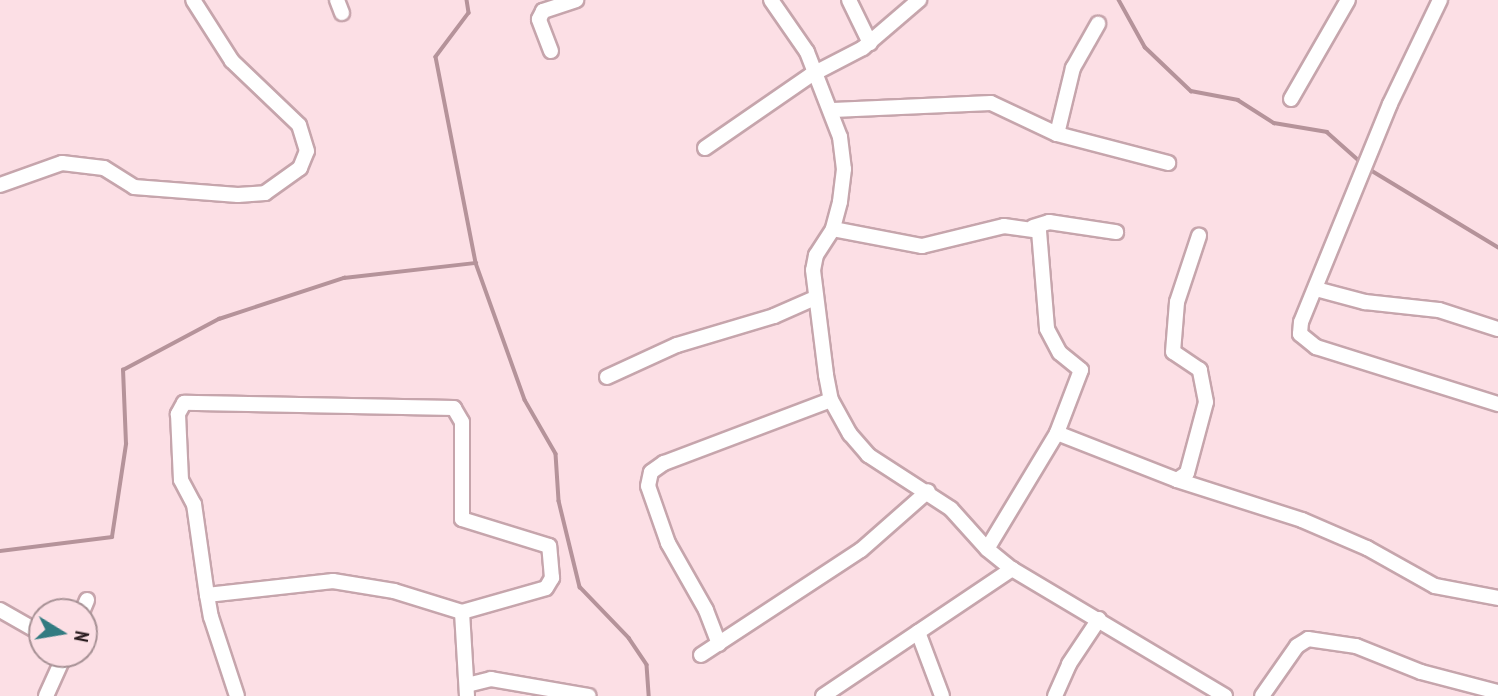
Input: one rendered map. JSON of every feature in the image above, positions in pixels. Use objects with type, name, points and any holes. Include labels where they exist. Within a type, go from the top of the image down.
[{"type":"street","points":[[0,185],[62,163],[104,168],[134,187],[238,195],[265,193],[300,168],[307,151],[299,125],[232,61],[193,0]]},
{"type":"street","points":[[551,51],[539,19],[543,11],[576,0]]},
{"type":"street","points":[[771,0],[807,52],[814,74],[833,110],[844,169],[833,229],[816,255],[815,298],[831,400],[850,434],[868,454],[928,491],[987,549],[1012,569],[1225,696]]},
{"type":"street","points":[[849,0],[870,43]]},
{"type":"street","points":[[705,148],[814,74],[870,43],[919,0]]},
{"type":"street","points":[[1291,99],[1348,0]]},
{"type":"street","points":[[1440,0],[1390,104],[1317,289],[1301,321],[1300,334],[1306,342],[1498,404]]},
{"type":"street","points":[[1057,134],[1070,76],[1098,24]]},
{"type":"street","points":[[833,110],[991,103],[1057,134],[1168,163]]},
{"type":"street","points":[[833,229],[922,246],[995,228],[1033,227],[1049,222],[1116,232]]},
{"type":"street","points":[[987,549],[1057,433],[1081,370],[1060,353],[1047,329],[1041,293],[1041,239],[1033,227]]},
{"type":"street","points":[[1177,480],[1186,472],[1206,402],[1200,370],[1173,352],[1177,302],[1199,236]]},
{"type":"street","points":[[1317,289],[1365,302],[1439,310],[1498,329]]},
{"type":"street","points":[[607,377],[677,345],[774,316],[815,298]]},
{"type":"street","points":[[719,644],[706,610],[668,543],[648,486],[651,472],[831,400]]},
{"type":"street","points":[[207,595],[333,581],[394,591],[461,612],[546,587],[552,578],[551,553],[544,543],[462,519],[462,422],[454,408],[443,404],[409,410],[341,403],[184,403],[178,414],[181,480],[194,504],[207,595],[237,696]]},
{"type":"street","points":[[1057,433],[1177,480],[1302,520],[1367,548],[1435,586],[1498,598]]},
{"type":"street","points":[[701,655],[861,550],[928,491]]},
{"type":"street","points":[[822,696],[1012,569]]},
{"type":"street","points":[[0,610],[28,626]]},
{"type":"street","points":[[461,612],[467,690],[491,679],[589,696]]},
{"type":"street","points":[[1055,696],[1069,664],[1099,619]]},
{"type":"street","points":[[918,632],[942,696]]},
{"type":"street","points":[[1262,696],[1297,646],[1308,639],[1356,646],[1421,672],[1498,692]]},
{"type":"street","points":[[46,696],[59,668]]},
{"type":"waterway","points":[[467,0],[469,13],[436,57],[476,263],[525,400],[556,454],[559,501],[580,587],[629,638],[647,665],[649,696]]},
{"type":"waterway","points":[[1119,0],[1145,47],[1191,91],[1238,100],[1274,123],[1327,132],[1363,164]]},
{"type":"waterway","points":[[1369,169],[1498,247]]},
{"type":"waterway","points":[[0,551],[112,537],[126,444],[123,370],[219,319],[344,278],[476,263]]}]
